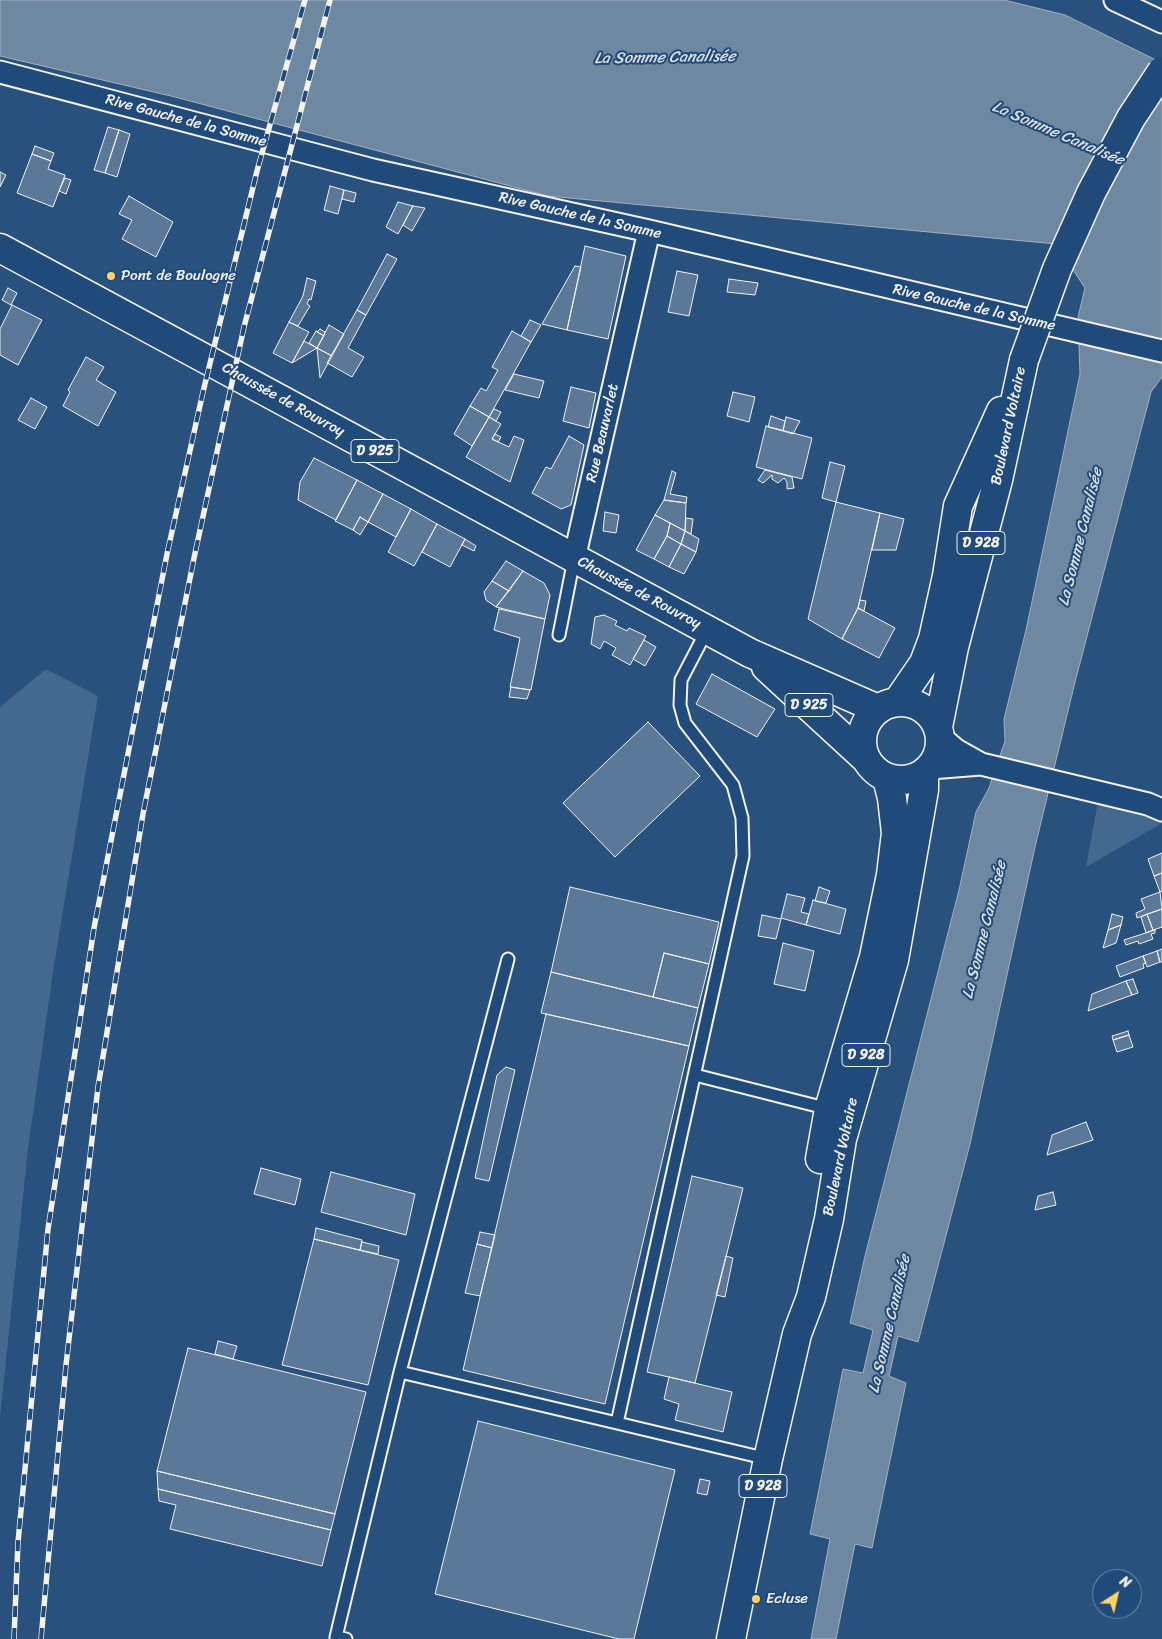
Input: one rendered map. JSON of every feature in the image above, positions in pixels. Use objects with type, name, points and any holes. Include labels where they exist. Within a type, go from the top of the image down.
[{"type":"main road","name":"D 928","points":[[1024,360],[1057,268],[1091,193],[1130,118],[1162,71]]},
{"type":"main road","name":"Chaussée de Rouvroy","points":[[0,248],[750,653],[888,705]]},
{"type":"main road","name":"Boulevard Voltaire","points":[[888,705],[924,663],[933,639],[947,576],[958,506],[1024,360]]},
{"type":"main road","name":"Boulevard Voltaire","points":[[939,732],[954,647],[998,480],[1024,360]]},
{"type":"main road","name":"Chaussée de Rouvroy","points":[[750,653],[808,703],[866,759]]},
{"type":"main road","points":[[911,702],[932,716],[939,732],[940,748],[927,771],[906,780],[887,778],[878,774],[866,759],[862,748],[864,726],[870,716],[888,705],[911,702]]},
{"type":"main road","name":"Boulevard Voltaire","points":[[839,1111],[900,930],[927,771]]},
{"type":"main road","name":"Boulevard Voltaire","points":[[732,1639],[768,1459],[797,1334],[796,1294],[874,957],[891,874],[896,834],[892,798],[887,778]]},
{"type":"street","points":[[1114,0],[1162,22]]},
{"type":"street","name":"Rive Gauche de la Somme","points":[[0,72],[372,170],[649,231],[1162,350]]},
{"type":"street","name":"Rue Beauvarlet","points":[[574,558],[649,231]]},
{"type":"street","points":[[939,732],[956,750],[981,764],[1148,804],[1162,810]]},
{"type":"street","points":[[927,771],[981,764]]},
{"type":"lane","name":"Rue Beauvarlet","points":[[558,635],[574,558]]},
{"type":"lane","points":[[617,1423],[744,856],[742,818],[733,785],[685,723],[680,704],[681,680],[707,630]]},
{"type":"lane","points":[[339,1638],[400,1372],[508,959]]},
{"type":"lane","points":[[695,1075],[839,1111]]},
{"type":"lane","points":[[400,1372],[768,1459]]},
{"type":"shaded area","points":[[46,669],[98,696],[53,972],[28,1149],[0,1418],[0,707]]},
{"type":"shaded area","points":[[1099,796],[1162,812],[1162,823],[1086,867]]},
{"type":"water","name":"La Somme Canalisée","points":[[0,0],[1004,0],[1065,15],[1162,63],[1162,377],[1151,392],[1075,682],[1035,847],[970,1144],[918,1342],[898,1336],[889,1376],[906,1383],[872,1548],[855,1544],[836,1639],[811,1639],[830,1539],[810,1534],[843,1369],[863,1373],[873,1330],[850,1323],[865,1256],[959,890],[976,812],[989,788],[1005,741],[1004,719],[1026,630],[1080,374],[1078,317],[1085,288],[1056,244],[548,196],[175,97],[0,56]]},
{"type":"building","points":[[108,127],[119,130],[105,173],[94,170]]},
{"type":"building","points":[[119,130],[130,134],[117,177],[105,173]]},
{"type":"building","points":[[35,146],[54,153],[51,161],[32,154]]},
{"type":"building","points":[[32,154],[51,161],[48,169],[65,175],[53,207],[17,193]]},
{"type":"building","points":[[0,172],[6,175],[0,187]]},
{"type":"building","points":[[65,178],[71,180],[66,194],[59,191]]},
{"type":"building","points":[[330,186],[344,190],[338,214],[324,210]]},
{"type":"building","points":[[344,190],[356,193],[354,202],[342,199]]},
{"type":"building","points":[[129,196],[173,222],[156,257],[122,239],[132,220],[119,214]]},
{"type":"building","points":[[398,202],[413,206],[398,234],[386,227]]},
{"type":"building","points":[[413,206],[425,208],[412,231],[403,225]]},
{"type":"building","points":[[585,246],[626,256],[608,339],[567,330]]},
{"type":"building","points":[[387,254],[397,259],[366,315],[357,310]]},
{"type":"building","points":[[575,266],[581,267],[567,330],[542,324]]},
{"type":"building","points":[[677,271],[698,275],[689,316],[668,312]]},
{"type":"building","points":[[307,278],[316,281],[311,300],[309,299],[307,304],[310,306],[298,326],[289,322],[303,296]]},
{"type":"building","points":[[729,279],[758,283],[755,295],[727,292]]},
{"type":"building","points":[[8,288],[17,293],[11,305],[2,300]]},
{"type":"building","points":[[12,305],[42,320],[18,365],[0,355],[0,329]]},
{"type":"building","points":[[357,310],[366,315],[348,348],[364,357],[352,377],[327,363]]},
{"type":"building","points":[[530,320],[541,325],[531,342],[521,336]]},
{"type":"building","points":[[289,322],[309,332],[292,363],[273,353]]},
{"type":"building","points":[[329,325],[344,334],[332,356],[317,348]]},
{"type":"building","points":[[320,329],[325,332],[324,336],[317,332]]},
{"type":"building","points":[[316,331],[324,336],[317,348],[309,343]]},
{"type":"building","points":[[512,331],[531,342],[489,417],[470,406],[481,388],[486,391],[498,370],[492,367]]},
{"type":"building","points":[[304,341],[317,348],[292,363]]},
{"type":"building","points":[[317,348],[332,356],[320,378]]},
{"type":"building","points":[[86,357],[104,367],[96,380],[116,392],[98,426],[63,406],[70,392],[68,390]]},
{"type":"building","points":[[514,374],[544,381],[539,398],[505,390]]},
{"type":"building","points":[[571,387],[596,393],[589,428],[563,421]]},
{"type":"building","points":[[733,392],[755,397],[749,422],[727,416]]},
{"type":"building","points":[[31,398],[47,407],[35,429],[18,420]]},
{"type":"building","points":[[470,406],[489,417],[472,446],[454,434]]},
{"type":"building","points":[[494,409],[501,412],[496,421],[489,417]]},
{"type":"building","points":[[771,416],[785,421],[783,431],[768,427]]},
{"type":"building","points":[[489,417],[501,424],[492,439],[509,447],[514,436],[524,440],[510,482],[466,457]]},
{"type":"building","points":[[786,417],[800,421],[793,434],[783,431]]},
{"type":"building","points":[[766,426],[812,438],[802,479],[756,467]]},
{"type":"building","points":[[495,434],[501,437],[498,442],[492,439]]},
{"type":"building","points":[[569,436],[584,445],[571,505],[561,509],[532,493],[546,467],[551,469]]},
{"type":"building","points":[[314,458],[357,480],[336,520],[298,500],[300,482]]},
{"type":"building","points":[[830,462],[845,466],[836,502],[822,498]]},
{"type":"building","points":[[765,470],[792,477],[794,488],[787,489],[787,482],[784,478],[778,483],[772,479],[772,475],[763,483],[758,480]]},
{"type":"building","points":[[672,471],[676,473],[670,494],[687,497],[686,503],[664,500]]},
{"type":"building","points":[[357,480],[383,494],[368,522],[360,517],[353,530],[335,521]]},
{"type":"building","points":[[383,494],[411,509],[396,537],[368,522]]},
{"type":"building","points":[[664,500],[686,503],[685,531],[655,515]]},
{"type":"building","points":[[836,502],[880,513],[858,608],[842,639],[808,619]]},
{"type":"building","points":[[411,509],[437,524],[414,566],[388,552]]},
{"type":"building","points":[[605,512],[619,515],[616,533],[603,531]]},
{"type":"building","points":[[880,513],[904,519],[896,550],[872,550]]},
{"type":"building","points":[[655,515],[670,523],[667,536],[654,559],[636,550]]},
{"type":"building","points":[[360,517],[368,522],[360,535],[353,530]]},
{"type":"building","points":[[686,518],[693,519],[691,534],[685,531]]},
{"type":"building","points":[[670,523],[685,531],[681,544],[667,536]]},
{"type":"building","points":[[437,524],[465,539],[450,567],[422,552]]},
{"type":"building","points":[[685,531],[699,539],[696,552],[681,544]]},
{"type":"building","points":[[667,536],[681,544],[669,567],[654,559]]},
{"type":"building","points":[[465,539],[476,546],[474,551],[462,545]]},
{"type":"building","points":[[681,544],[696,552],[684,574],[669,567]]},
{"type":"building","points":[[506,561],[523,571],[509,591],[492,581]]},
{"type":"building","points":[[523,571],[544,583],[550,595],[545,619],[496,607]]},
{"type":"building","points":[[492,581],[509,591],[496,607],[486,600],[484,592]]},
{"type":"building","points":[[860,600],[866,601],[864,611],[858,608]]},
{"type":"building","points":[[858,608],[895,628],[879,658],[842,639]]},
{"type":"building","points":[[499,609],[545,619],[531,690],[510,687],[520,638],[494,630]]},
{"type":"building","points":[[604,615],[617,621],[615,625],[627,631],[629,628],[646,636],[630,665],[612,655],[616,648],[604,641],[600,649],[591,644],[595,617]]},
{"type":"building","points":[[644,640],[656,647],[645,666],[633,659]]},
{"type":"building","points":[[712,674],[775,709],[757,737],[696,704]]},
{"type":"building","points":[[511,687],[530,690],[527,699],[509,697]]},
{"type":"building","points":[[648,722],[700,776],[615,857],[563,803]]},
{"type":"building","points":[[1162,853],[1162,873],[1154,876],[1148,859]]},
{"type":"building","points":[[1162,873],[1162,891],[1160,892],[1154,876]]},
{"type":"building","points":[[570,887],[719,922],[709,964],[664,953],[653,997],[551,972]]},
{"type":"building","points":[[819,887],[830,891],[826,903],[815,901]]},
{"type":"building","points":[[1160,892],[1162,909],[1137,918],[1136,913],[1145,909],[1141,899]]},
{"type":"building","points":[[787,894],[805,898],[801,912],[809,914],[806,925],[781,918]]},
{"type":"building","points":[[813,900],[846,909],[840,934],[806,925]]},
{"type":"building","points":[[1162,909],[1162,927],[1153,930],[1147,914]]},
{"type":"building","points":[[1112,914],[1123,917],[1121,925],[1108,930]]},
{"type":"building","points":[[1147,914],[1153,930],[1146,933],[1141,917]]},
{"type":"building","points":[[762,915],[781,919],[776,939],[758,936]]},
{"type":"building","points":[[1121,925],[1116,943],[1103,948],[1108,930]]},
{"type":"building","points":[[1155,930],[1155,933],[1151,934],[1153,939],[1139,944],[1138,941],[1126,945],[1124,940]]},
{"type":"building","points":[[783,943],[814,951],[805,991],[774,984]]},
{"type":"building","points":[[1162,949],[1162,962],[1160,962],[1157,951]]},
{"type":"building","points":[[1157,951],[1160,962],[1147,967],[1143,956]]},
{"type":"building","points":[[664,953],[709,964],[698,1008],[653,997]]},
{"type":"building","points":[[1143,956],[1146,963],[1143,964],[1144,968],[1120,977],[1116,966]]},
{"type":"building","points":[[551,972],[698,1008],[689,1046],[541,1013]]},
{"type":"building","points":[[1133,979],[1138,993],[1132,995],[1126,981]]},
{"type":"building","points":[[1126,981],[1132,995],[1088,1011],[1092,994]]},
{"type":"building","points":[[546,1014],[689,1046],[605,1404],[463,1370]]},
{"type":"building","points":[[1128,1031],[1129,1035],[1113,1040],[1112,1036]]},
{"type":"building","points":[[1129,1035],[1133,1047],[1117,1052],[1113,1040]]},
{"type":"building","points":[[506,1067],[515,1070],[489,1181],[475,1178],[497,1075]]},
{"type":"building","points":[[1086,1122],[1093,1140],[1047,1155],[1052,1135]]},
{"type":"building","points":[[261,1168],[301,1179],[295,1205],[254,1194]]},
{"type":"building","points":[[331,1172],[415,1194],[406,1235],[321,1212]]},
{"type":"building","points":[[692,1176],[743,1188],[695,1383],[647,1372]]},
{"type":"building","points":[[1053,1192],[1056,1205],[1035,1210],[1038,1196]]},
{"type":"building","points":[[316,1228],[362,1240],[360,1250],[314,1239]]},
{"type":"building","points":[[480,1232],[495,1235],[492,1248],[477,1244]]},
{"type":"building","points":[[314,1239],[399,1260],[368,1385],[282,1365]]},
{"type":"building","points":[[362,1242],[379,1246],[378,1254],[360,1250]]},
{"type":"building","points":[[477,1244],[492,1248],[480,1296],[465,1293]]},
{"type":"building","points":[[726,1256],[733,1258],[725,1297],[716,1295]]},
{"type":"building","points":[[218,1341],[237,1346],[233,1359],[215,1354]]},
{"type":"building","points":[[188,1348],[366,1392],[335,1514],[157,1471]]},
{"type":"building","points":[[669,1377],[732,1392],[723,1432],[675,1420],[679,1404],[664,1399]]},
{"type":"building","points":[[478,1421],[675,1470],[634,1639],[619,1639],[435,1594]]},
{"type":"building","points":[[157,1471],[335,1514],[331,1530],[158,1489]]},
{"type":"building","points":[[700,1479],[710,1481],[707,1495],[697,1493]]},
{"type":"building","points":[[158,1489],[331,1530],[322,1566],[170,1529],[176,1505],[159,1501]]},
{"type":"railway","points":[[14,1639],[18,1542],[48,1229],[94,928],[167,554],[203,392],[257,171],[305,0]]},
{"type":"railway","points":[[41,1639],[66,1365],[98,1087],[143,814],[194,558],[244,327],[330,0]]},
{"type":"place","name":"Pont de Boulogne","points":[[111,276]]},
{"type":"place","name":"Ecluse","points":[[756,1599]]}]
